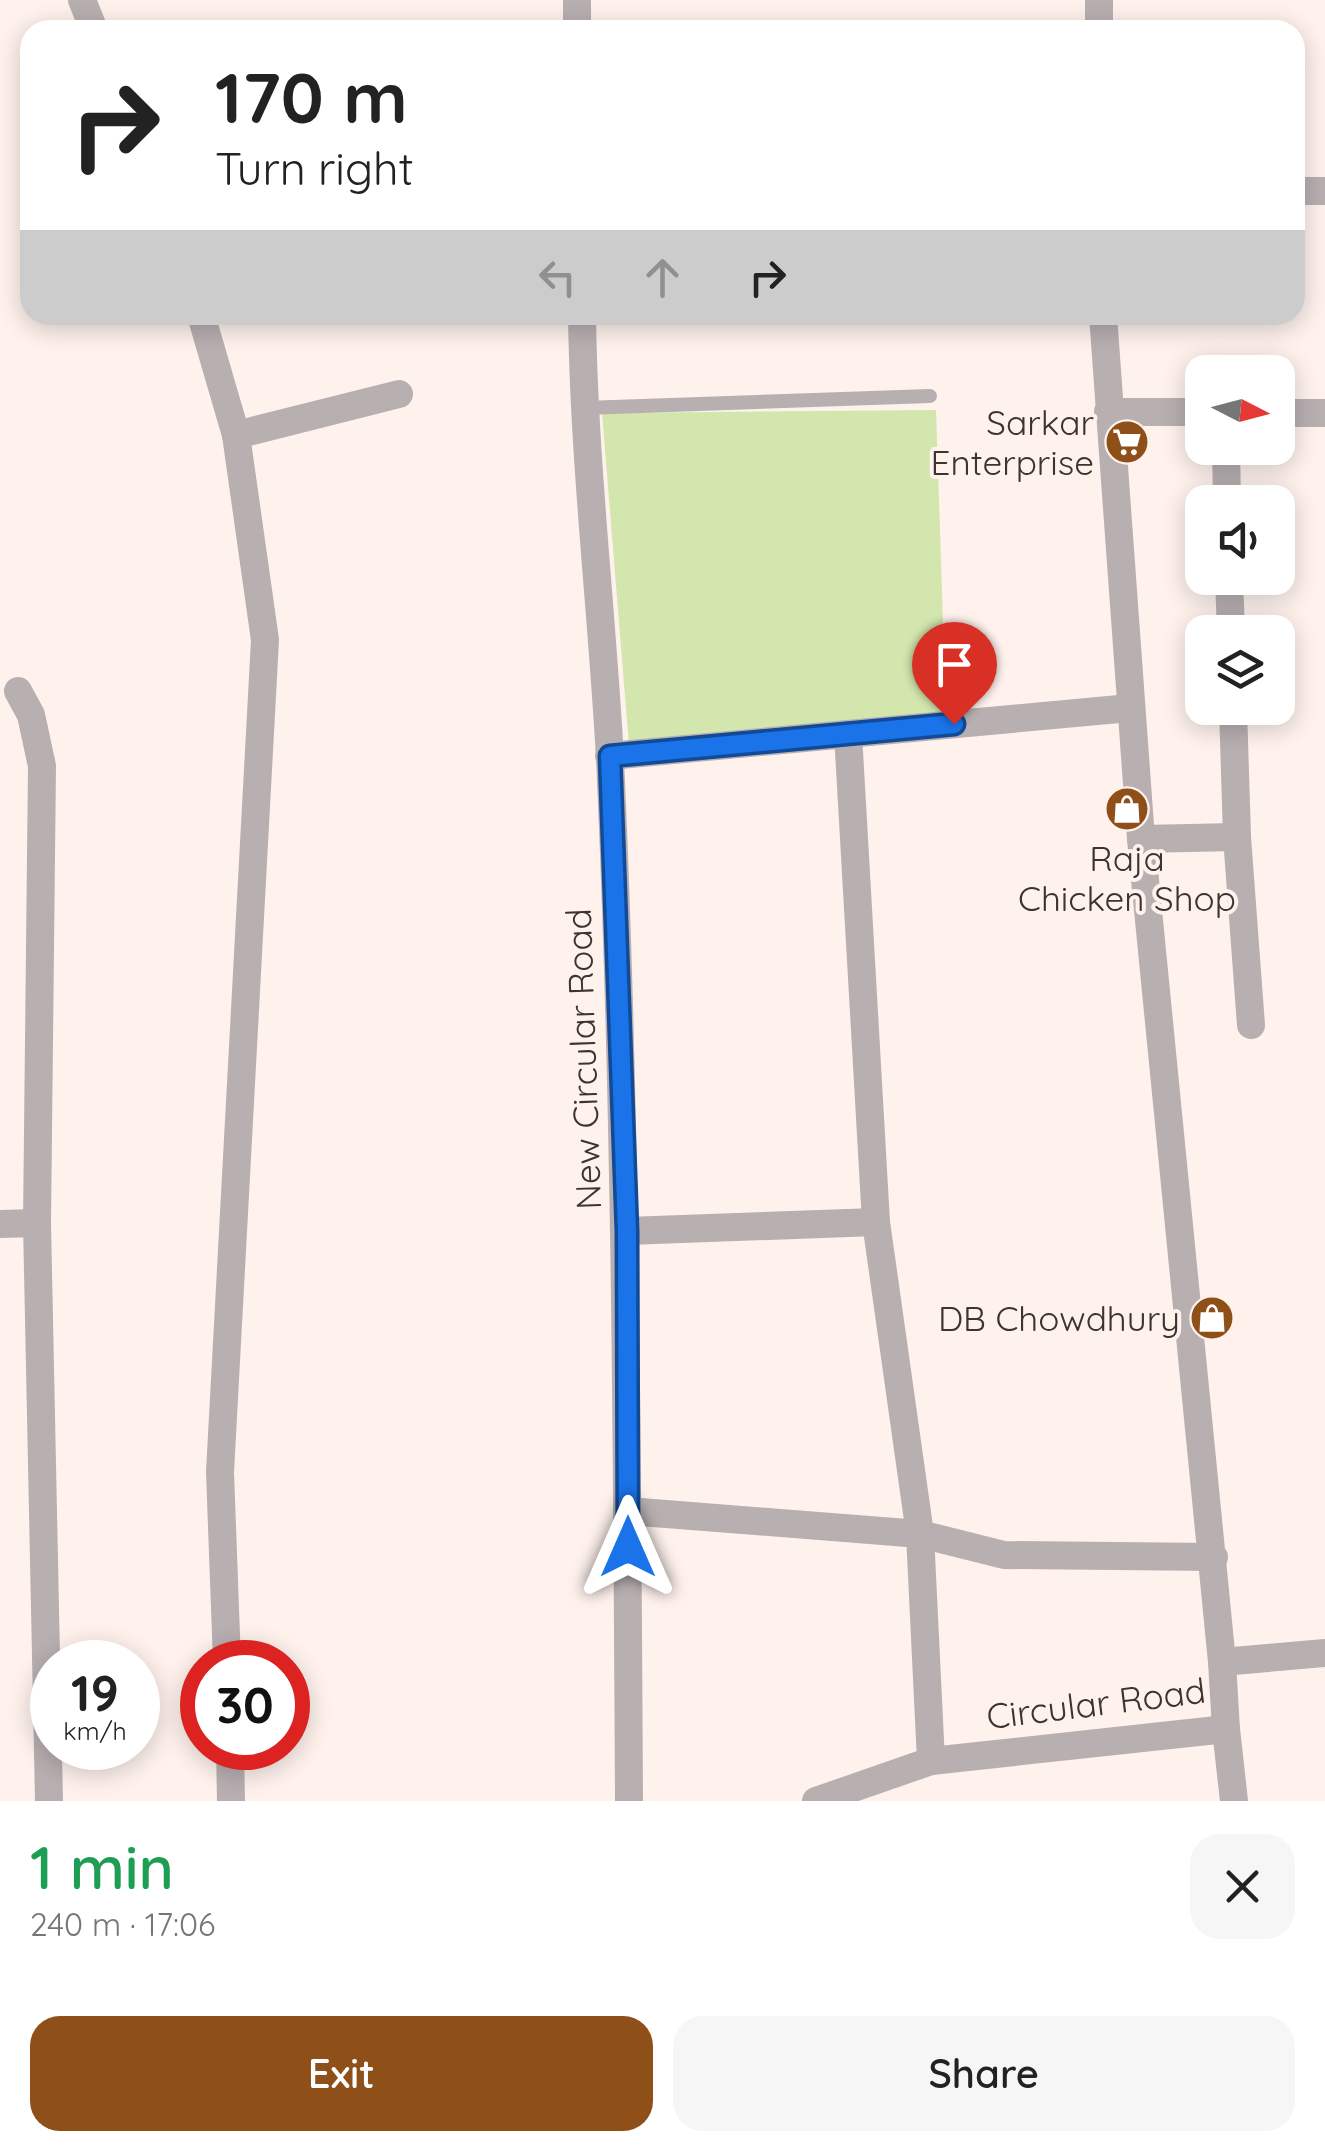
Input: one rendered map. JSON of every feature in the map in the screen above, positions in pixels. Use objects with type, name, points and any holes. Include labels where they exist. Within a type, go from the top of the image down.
[{"type":"street","points":[[205,325],[236,435],[265,640],[220,1472],[227,1640]]},
{"type":"street","name":"New Circular Road","points":[[582,325],[584,408],[610,756],[627,1231],[629,1801]]},
{"type":"street","points":[[1104,325],[1141,839],[1222,1662]]},
{"type":"street","points":[[236,435],[398,394]]},
{"type":"street","points":[[1108,412],[1185,412]]},
{"type":"street","points":[[1295,412],[1325,413]]},
{"type":"street","points":[[18,692],[31,715],[42,766],[37,1222],[49,1801]]},
{"type":"street","points":[[610,756],[1130,708]]},
{"type":"street","points":[[1234,725],[1237,837],[1252,1025]]},
{"type":"street","points":[[848,734],[876,1222],[920,1534],[932,1761]]},
{"type":"street","points":[[1141,839],[1237,837]]},
{"type":"street","points":[[0,1224],[37,1222]]},
{"type":"street","points":[[627,1231],[876,1222]]},
{"type":"street","points":[[628,1511],[920,1534],[1004,1555],[1214,1557]]},
{"type":"street","name":"Circular Road","points":[[816,1801],[932,1761],[1226,1728],[1222,1662],[1325,1652]]},
{"type":"street","points":[[1226,1728],[1234,1801]]},
{"type":"street","points":[[230,1770],[231,1801]]},
{"type":"lane","points":[[584,408],[930,396]]},
{"type":"green space","points":[[936,410],[946,711],[629,745],[602,413]]},
{"type":"place","name":"Sarkar Enterprise","points":[[1127,442]]},
{"type":"place","name":"Raja Chicken Shop","points":[[1127,809]]},
{"type":"place","name":"DB Chowdhury","points":[[1212,1318]]},
{"type":"route","points":[[628,1547],[627,1231],[610,756],[954,724]]}]
